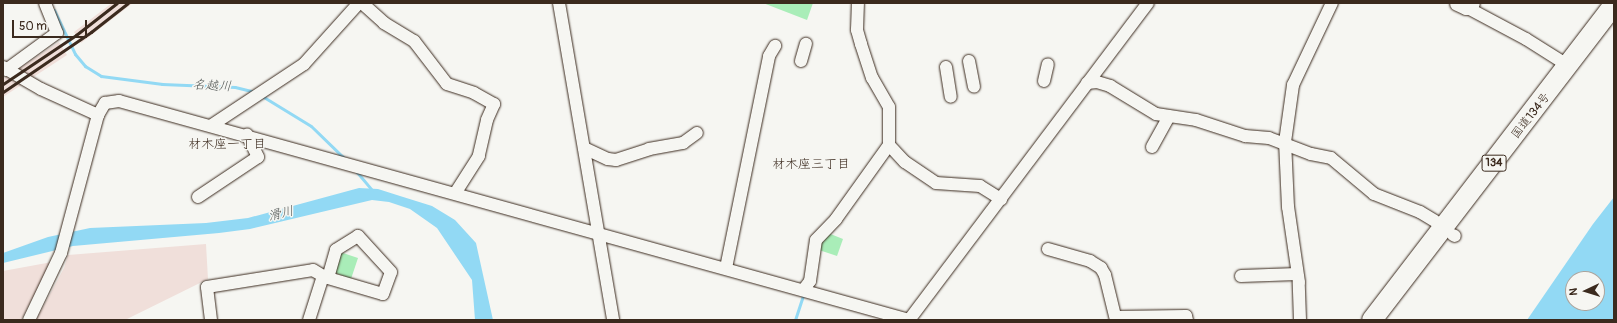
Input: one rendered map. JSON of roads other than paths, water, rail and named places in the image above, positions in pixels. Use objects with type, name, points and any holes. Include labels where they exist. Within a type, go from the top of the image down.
[{"type":"highway","name":"国道134号","points":[[1372,320],[1614,5]]},
{"type":"street","points":[[45,3],[57,33],[4,68],[47,93],[98,115]]},
{"type":"street","points":[[212,125],[253,100],[304,64],[359,3]]},
{"type":"street","points":[[362,3],[384,23],[414,41],[447,84],[474,93],[494,104],[487,120],[479,156],[456,192]]},
{"type":"street","points":[[559,3],[613,320]]},
{"type":"street","points":[[809,291],[816,240],[836,219],[889,145],[889,108],[872,78],[861,44],[857,30],[858,3]]},
{"type":"street","points":[[29,320],[61,253],[66,229],[98,115],[105,103],[119,101],[247,134],[909,320],[1002,199],[1148,3]]},
{"type":"street","points":[[1300,320],[1298,274],[1288,207],[1285,142],[1293,85],[1332,3]]},
{"type":"street","points":[[1465,4],[1561,61]]},
{"type":"street","points":[[801,61],[806,44]]},
{"type":"street","points":[[726,268],[769,56],[775,46]]},
{"type":"street","points":[[969,61],[974,87]]},
{"type":"street","points":[[1044,81],[1048,64]]},
{"type":"street","points":[[946,67],[951,97]]},
{"type":"street","points":[[1087,83],[1097,82],[1110,86],[1156,114],[1196,120],[1245,136],[1285,142],[1311,154],[1331,158],[1374,194],[1420,212],[1436,221]]},
{"type":"street","points":[[1152,147],[1169,116]]},
{"type":"street","points":[[198,197],[258,157],[247,134]]},
{"type":"street","points":[[584,148],[608,159],[616,160],[649,149],[683,143],[697,134]]},
{"type":"street","points":[[889,145],[905,162],[936,183],[980,186],[1002,199]]},
{"type":"street","points":[[211,320],[207,287],[313,270],[325,277],[383,294],[391,272],[358,236],[336,250],[325,277],[309,320]]},
{"type":"street","points":[[1048,249],[1090,261],[1101,268],[1116,318],[1186,316],[1186,320]]},
{"type":"street","points":[[1241,276],[1298,274]]},
{"type":"water","name":"滑川","points":[[359,188],[378,189],[432,206],[455,220],[476,243],[493,320],[475,320],[472,280],[437,228],[410,209],[389,202],[372,200],[250,229],[73,246],[3,263],[3,253],[48,237],[90,228],[206,223],[248,218]]},
{"type":"water","points":[[1614,197],[1614,320],[1527,320],[1593,224]]},
{"type":"waterway","name":"名越川","points":[[54,10],[75,54],[85,66],[101,76],[162,84],[235,87],[255,92]]},
{"type":"waterway","name":"名越川","points":[[262,96],[311,126],[346,160]]},
{"type":"waterway","name":"名越川","points":[[356,171],[372,190]]},
{"type":"waterway","points":[[795,320],[803,296]]},
{"type":"railway","points":[[3,84],[76,35],[117,3]]},
{"type":"railway","points":[[3,92],[91,32],[128,3]]},
{"type":"district","name":"材木座一丁目","points":[[227,144]]},
{"type":"district","name":"材木座三丁目","points":[[811,164]]}]
